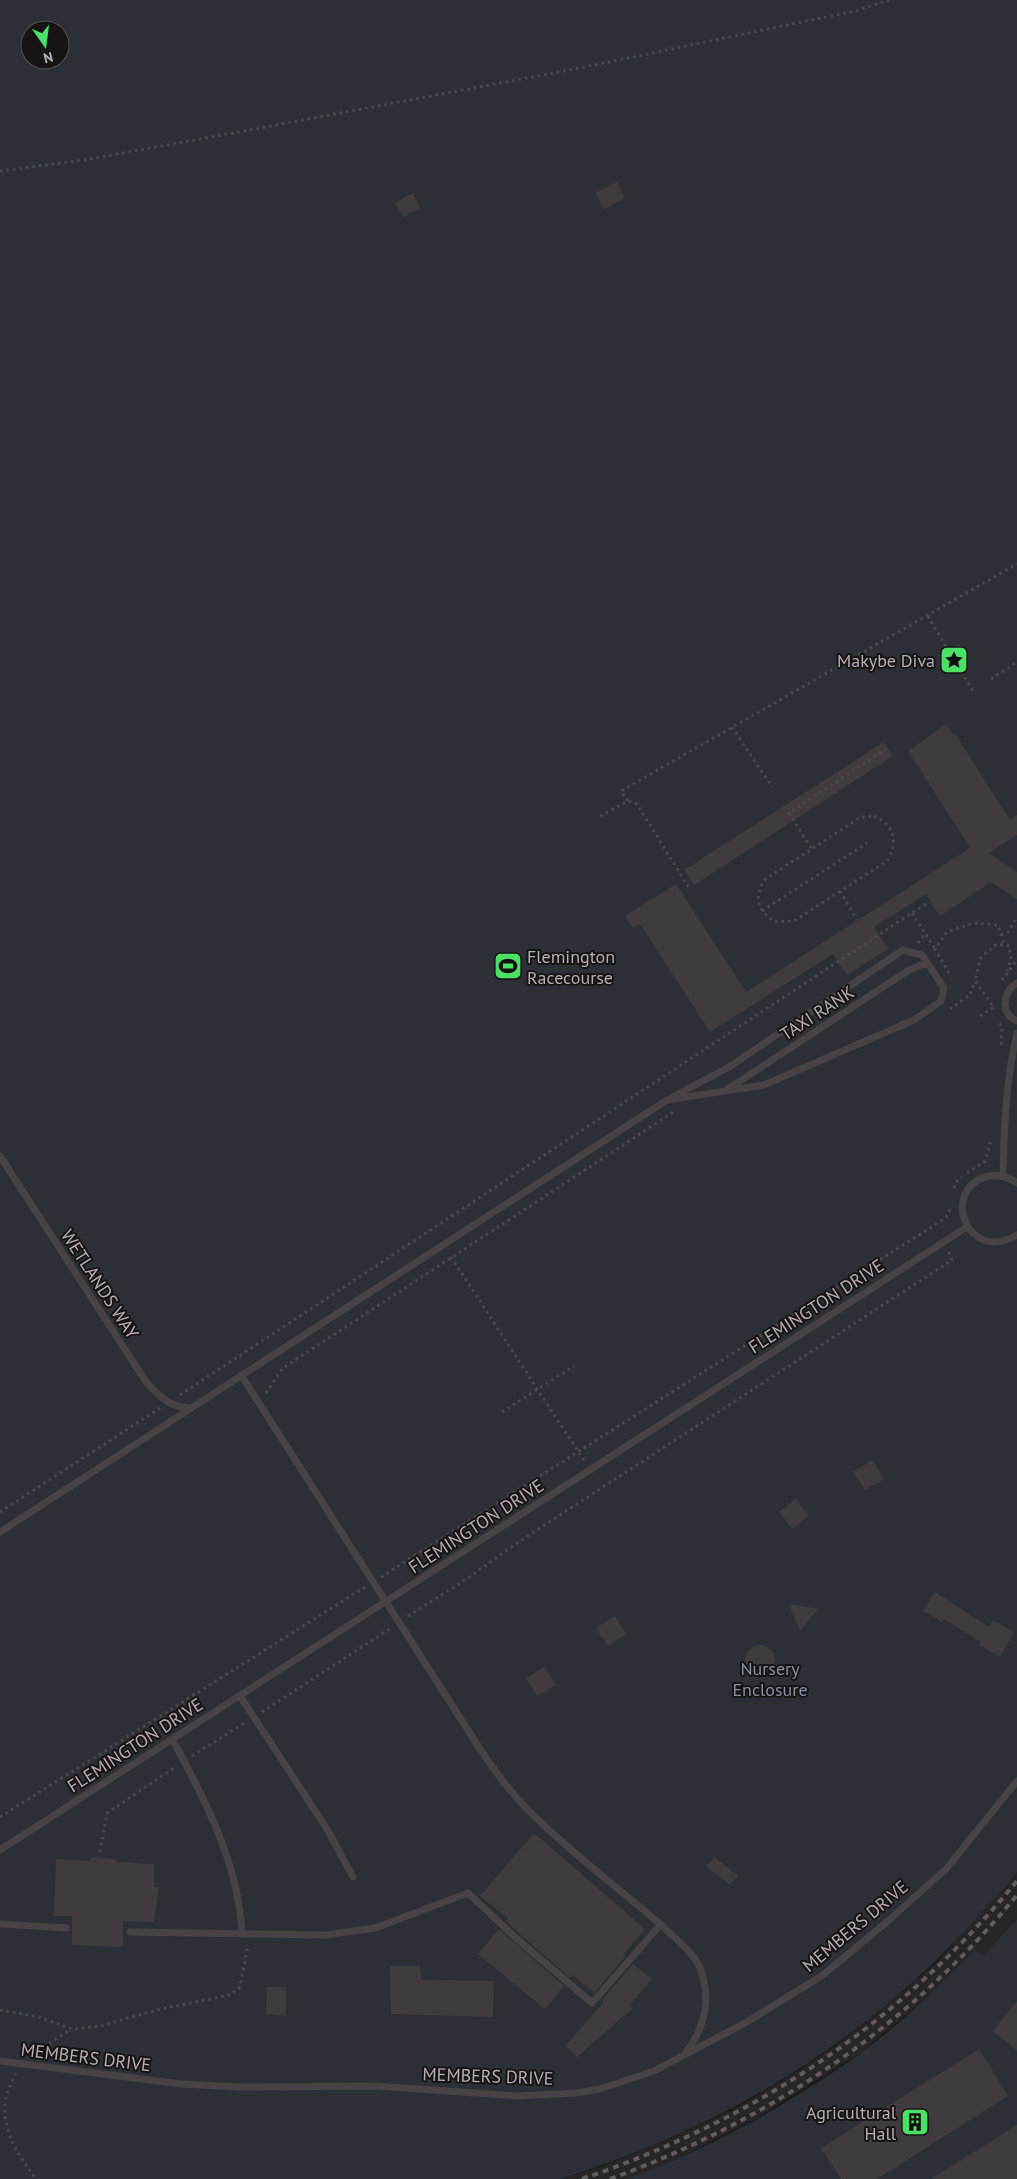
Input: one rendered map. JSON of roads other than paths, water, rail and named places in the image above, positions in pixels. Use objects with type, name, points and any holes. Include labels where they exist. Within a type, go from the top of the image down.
[{"type":"lane","points":[[0,1532],[667,1100],[729,1067],[903,950],[922,955],[944,988],[941,1001],[914,1020],[764,1085],[667,1100]]},
{"type":"lane","name":"TAXI RANK","points":[[726,1091],[909,970],[927,963]]},
{"type":"lane","points":[[1017,983],[1007,992],[1005,999],[1008,1013],[1017,1021]]},
{"type":"lane","points":[[1003,1176],[1004,1136],[1012,1055],[1017,1033]]},
{"type":"lane","name":"WETLANDS WAY","points":[[0,1156],[146,1382],[176,1408],[191,1408]]},
{"type":"lane","points":[[1017,1183],[1003,1176],[982,1178],[967,1191],[962,1209],[967,1227],[984,1240],[996,1242],[1007,1240],[1017,1235]]},
{"type":"lane","name":"FLEMINGTON DRIVE","points":[[0,1850],[967,1227]]},
{"type":"lane","points":[[241,1375],[502,1781],[525,1807],[661,1924],[690,1952],[699,1967],[703,1981],[704,2017],[698,2036],[684,2056]]},
{"type":"lane","points":[[240,1696],[327,1829],[353,1877]]},
{"type":"lane","points":[[172,1739],[210,1814],[230,1866],[238,1894],[242,1934]]},
{"type":"lane","name":"MEMBERS DRIVE","points":[[0,2062],[181,2084],[249,2087],[376,2086],[518,2096],[577,2093],[600,2089],[654,2071],[684,2056],[747,2022],[823,1975],[947,1868],[1017,1781]]},
{"type":"lane","points":[[130,1932],[324,1935],[375,1928],[468,1893],[517,1939],[592,2002],[661,1924]]},
{"type":"lane","points":[[0,1924],[66,1928]]},
{"type":"railway","points":[[582,2179],[646,2155],[707,2127],[766,2096],[821,2061],[924,1980],[971,1933],[1017,1881]]},
{"type":"railway","points":[[610,2179],[669,2156],[726,2129],[780,2098],[833,2064],[883,2027],[931,1986],[975,1942],[1017,1895]]},
{"type":"place","name":"Makybe Diva","points":[[954,660]]},
{"type":"place","name":"Flemington Racecourse","points":[[508,966]]},
{"type":"place","name":"Agricultural Hall","points":[[915,2122]]},
{"type":"park label","name":"Nursery Enclosure","points":[[770,1678]]}]
